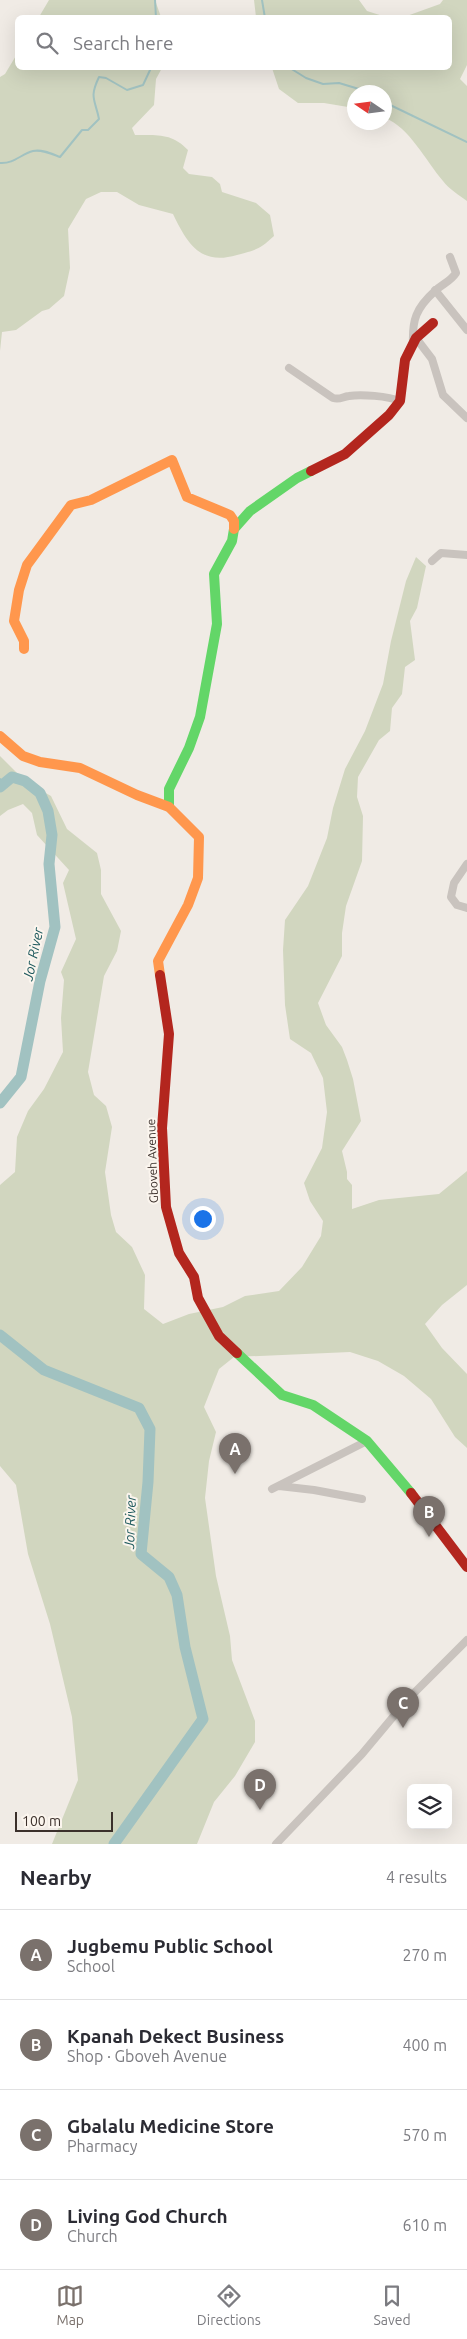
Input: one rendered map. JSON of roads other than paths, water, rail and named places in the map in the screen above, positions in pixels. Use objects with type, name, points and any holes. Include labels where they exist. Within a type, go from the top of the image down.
[{"type":"street","points":[[450,257],[456,273],[450,281],[435,290],[417,311],[412,328],[415,342],[432,359],[442,394],[467,418]]},
{"type":"street","points":[[435,290],[467,330]]},
{"type":"street","points":[[234,529],[250,511],[297,478],[345,454],[390,415],[400,401],[405,360],[415,342],[433,323]]},
{"type":"street","points":[[288,368],[333,398],[339,399],[349,396],[391,397],[400,401]]},
{"type":"street","points":[[24,649],[24,641],[14,621],[19,590],[27,565],[71,505],[91,500],[172,460],[187,497],[230,515],[234,521],[232,541],[214,574],[213,584],[217,624],[200,717],[189,748],[169,790],[169,807]]},
{"type":"street","points":[[432,561],[441,553],[467,554]]},
{"type":"street","name":"Gboveh Avenue","points":[[0,736],[23,756],[40,762],[80,768],[136,795],[169,807],[199,837],[198,878],[188,905],[158,961],[169,1034],[162,1128],[166,1207],[179,1253],[194,1277],[198,1298],[218,1336],[282,1395],[313,1405],[367,1441],[424,1509],[467,1567]]},
{"type":"street","points":[[467,864],[454,883],[451,898],[457,905],[467,908]]},
{"type":"street","points":[[362,1499],[314,1490],[276,1487],[367,1441]]},
{"type":"street","points":[[276,1844],[362,1754],[408,1699],[467,1640]]},
{"type":"waterway","points":[[155,0],[156,15]]},
{"type":"waterway","points":[[262,0],[264,15]]},
{"type":"waterway","points":[[0,163],[9,162],[29,152],[36,151],[47,152],[60,157],[82,130],[88,130],[99,119],[94,94],[99,77],[106,78],[127,90],[143,85],[150,70]]},
{"type":"waterway","points":[[293,70],[306,78],[323,84],[339,83],[347,85]]},
{"type":"waterway","points":[[392,106],[467,142]]},
{"type":"waterway","name":"Jor River","points":[[0,779],[5,785],[12,777]]},
{"type":"waterway","name":"Jor River","points":[[0,787],[12,777],[25,781],[40,793],[48,811],[52,835],[49,864],[55,927],[40,981],[21,1077],[0,1103]]},
{"type":"waterway","name":"Jor River","points":[[0,1335],[44,1370],[139,1408],[150,1429],[148,1482],[141,1554],[169,1577],[177,1595],[185,1647],[203,1719],[114,1844]]},
{"type":"place","name":"Jugbemu Public School","points":[[235,1474]]},
{"type":"place","name":"Kpanah Dekect Business","points":[[429,1537]]},
{"type":"place","name":"Gbalalu Medicine Store","points":[[403,1728]]},
{"type":"place","name":"Living God Church","points":[[260,1810]]}]
